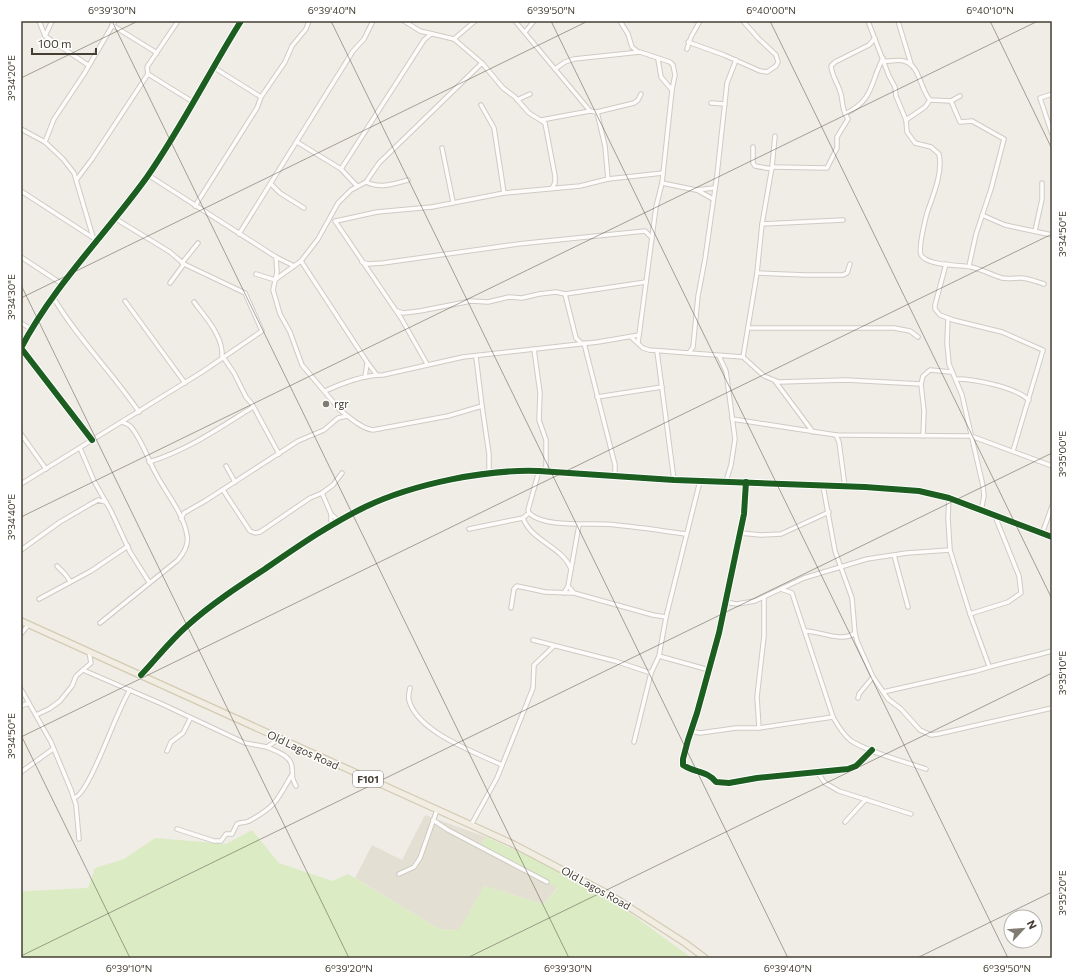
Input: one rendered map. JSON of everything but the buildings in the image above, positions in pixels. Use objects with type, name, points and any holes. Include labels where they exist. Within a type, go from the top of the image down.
[{"type":"main road","name":"Old Lagos Road","points":[[21,621],[471,825],[540,858],[612,896],[685,943],[705,958]]},
{"type":"street","points":[[39,21],[46,36],[88,65]]},
{"type":"street","points":[[46,36],[52,21]]},
{"type":"street","points":[[45,142],[54,119],[74,90],[115,21]]},
{"type":"street","points":[[77,179],[92,159],[148,74],[147,67],[178,21]]},
{"type":"street","points":[[92,440],[21,348],[31,329],[62,284],[98,241],[148,175],[242,21]]},
{"type":"street","points":[[195,206],[257,108],[261,97],[285,62],[292,46],[306,29],[309,21]]},
{"type":"street","points":[[239,234],[353,51],[364,39],[374,21]]},
{"type":"street","points":[[404,21],[420,31],[454,39],[482,63],[503,88],[529,113],[541,120],[546,125],[555,183],[552,188]]},
{"type":"street","points":[[454,39],[475,21]]},
{"type":"street","points":[[515,21],[590,111]]},
{"type":"street","points":[[525,32],[534,21]]},
{"type":"street","points":[[620,21],[628,34],[632,47],[638,52]]},
{"type":"street","points":[[687,49],[688,42],[700,21]]},
{"type":"street","points":[[688,42],[736,60],[760,72],[767,72],[778,62],[776,55],[743,21]]},
{"type":"street","points":[[868,21],[906,120],[907,132],[911,141],[919,146],[934,148],[939,154],[940,165],[937,184],[926,219],[920,247],[921,254],[924,259],[963,268],[969,266],[1005,278],[1025,278],[1044,284]]},
{"type":"street","points":[[898,21],[911,65],[930,100]]},
{"type":"street","points":[[112,25],[157,53]]},
{"type":"street","points":[[341,169],[424,40],[431,34]]},
{"type":"street","points":[[753,147],[753,163],[755,166],[772,168],[827,168],[837,148],[837,137],[848,121],[841,105],[840,91],[833,76],[831,66],[835,62],[869,45],[875,38]]},
{"type":"street","points":[[555,69],[565,62],[574,59],[638,52],[646,53],[658,59],[670,62],[673,65],[675,75],[662,183],[656,207],[638,342]]},
{"type":"street","points":[[658,59],[661,77],[672,90]]},
{"type":"street","points":[[689,353],[693,347],[698,296],[705,260],[727,83],[736,60]]},
{"type":"street","points":[[884,60],[900,60],[911,65]]},
{"type":"street","points":[[845,114],[855,109],[865,100],[884,60]]},
{"type":"street","points":[[256,274],[276,279],[301,261],[318,239],[338,203],[357,186],[366,182],[379,163],[482,63]]},
{"type":"street","points":[[213,67],[261,97]]},
{"type":"street","points":[[148,74],[193,102]]},
{"type":"street","points":[[517,100],[530,94]]},
{"type":"street","points":[[541,120],[590,111],[597,112],[634,103],[638,100],[641,94]]},
{"type":"street","points":[[1052,94],[1040,98],[1052,134]]},
{"type":"street","points":[[930,100],[951,101],[960,96]]},
{"type":"street","points":[[906,120],[925,107],[930,100]]},
{"type":"street","points":[[951,101],[960,122],[972,121],[1004,139],[992,190],[980,221],[969,266]]},
{"type":"street","points":[[711,103],[725,104]]},
{"type":"street","points":[[481,105],[494,128],[504,193]]},
{"type":"street","points":[[597,112],[605,146],[608,179]]},
{"type":"street","points":[[21,129],[45,142],[63,159],[77,179],[83,207],[93,237]]},
{"type":"street","points":[[743,357],[757,273],[762,224],[772,168],[775,136]]},
{"type":"street","points":[[297,142],[341,169],[357,186]]},
{"type":"street","points":[[442,148],[453,202]]},
{"type":"street","points":[[330,219],[336,221],[377,212],[432,207],[504,193],[580,186],[608,179],[663,173]]},
{"type":"street","points":[[148,175],[239,234],[276,257],[294,266]]},
{"type":"street","points":[[366,182],[371,185],[389,185],[408,180]]},
{"type":"street","points":[[662,183],[696,190],[713,199]]},
{"type":"street","points":[[1035,231],[1042,199],[1042,183]]},
{"type":"street","points":[[270,184],[280,193],[304,208]]},
{"type":"street","points":[[696,190],[714,188]]},
{"type":"street","points":[[21,191],[49,211],[98,241]]},
{"type":"street","points":[[982,215],[987,219],[1005,225],[1052,235]]},
{"type":"street","points":[[21,484],[139,412],[262,331],[245,293],[183,264],[170,252],[116,218]]},
{"type":"street","points":[[980,221],[987,219]]},
{"type":"street","points":[[762,224],[843,220]]},
{"type":"street","points":[[336,221],[362,262],[401,318],[427,364]]},
{"type":"street","points":[[362,262],[368,264],[383,263],[518,244],[580,238],[615,232],[645,231],[652,238]]},
{"type":"street","points":[[170,283],[198,243]]},
{"type":"street","points":[[21,257],[62,284]]},
{"type":"street","points":[[276,257],[276,279],[273,290],[274,298],[290,332],[302,365],[340,410],[347,416],[364,428],[373,430],[448,416],[482,406]]},
{"type":"street","points":[[301,261],[376,374]]},
{"type":"street","points":[[757,273],[806,276],[843,275],[847,273],[850,264]]},
{"type":"street","points":[[946,264],[935,309],[940,315],[1002,332],[1043,350],[1013,450]]},
{"type":"street","points":[[396,311],[403,313],[471,301],[488,302],[509,297],[522,298],[556,292],[565,294],[586,289],[646,282]]},
{"type":"street","points":[[565,294],[576,338],[574,344]]},
{"type":"street","points":[[53,297],[69,323],[110,373],[139,412]]},
{"type":"street","points":[[125,301],[185,382]]},
{"type":"street","points":[[194,302],[210,323],[220,342],[221,359],[233,371],[244,394],[253,407],[279,454]]},
{"type":"street","points":[[401,318],[403,313]]},
{"type":"street","points":[[948,318],[947,343],[949,364],[962,395],[983,486],[984,496],[981,510]]},
{"type":"street","points":[[21,323],[31,329]]},
{"type":"street","points":[[748,328],[899,329],[910,331],[918,337]]},
{"type":"street","points":[[325,391],[376,374],[383,375],[463,357],[476,357],[632,338],[639,335]]},
{"type":"street","points":[[576,338],[583,343],[615,465],[615,477]]},
{"type":"street","points":[[632,338],[643,348],[657,351],[743,357],[764,376],[774,381],[813,432]]},
{"type":"street","points":[[693,347],[698,353]]},
{"type":"street","points":[[534,349],[540,393],[539,420],[546,440],[546,472]]},
{"type":"street","points":[[657,351],[674,480]]},
{"type":"street","points":[[719,356],[725,365],[735,447],[726,481]]},
{"type":"street","points":[[476,357],[490,454],[489,473]]},
{"type":"street","points":[[725,365],[732,357]]},
{"type":"street","points":[[364,377],[367,362]]},
{"type":"street","points":[[923,436],[924,411],[921,384],[923,376],[927,371],[934,370],[952,372]]},
{"type":"street","points":[[956,379],[977,381],[1010,390],[1021,394],[1029,400]]},
{"type":"street","points":[[774,381],[852,380],[921,384]]},
{"type":"street","points":[[597,397],[662,387]]},
{"type":"street","points":[[149,462],[175,454],[253,407]]},
{"type":"street","points":[[338,418],[340,410]]},
{"type":"street","points":[[181,519],[184,513],[223,490],[298,441],[324,430],[338,418],[347,416]]},
{"type":"street","points":[[100,623],[148,582],[178,560],[183,554],[188,540],[177,511],[130,425],[131,417]]},
{"type":"street","points":[[732,419],[843,436],[971,436],[1013,450],[1052,466]]},
{"type":"street","points":[[122,422],[130,425]]},
{"type":"street","points":[[21,434],[46,469]]},
{"type":"street","points":[[836,435],[839,442],[845,486]]},
{"type":"street","points":[[839,442],[843,436]]},
{"type":"street","points":[[80,448],[100,493],[148,582]]},
{"type":"street","points":[[226,466],[234,482]]},
{"type":"street","points":[[141,675],[188,626],[252,577],[331,525],[365,507],[401,493],[437,483],[489,473],[521,470],[615,477],[845,486],[919,491],[949,498],[1052,537]]},
{"type":"street","points":[[529,513],[529,505],[538,471]]},
{"type":"street","points":[[223,490],[250,531],[254,533],[260,532],[310,498],[322,493],[333,485],[342,473]]},
{"type":"street","points":[[634,742],[651,673],[659,656],[666,617],[700,481]]},
{"type":"street","points":[[746,482],[744,514],[725,602],[709,670],[690,730],[683,765],[689,769],[712,776],[716,782],[729,783],[757,778],[848,769],[856,766],[872,750]]},
{"type":"street","points":[[823,486],[835,551],[852,598],[855,634],[873,677],[883,692],[920,730],[931,735],[959,730],[1008,717],[1052,708]]},
{"type":"street","points":[[21,550],[60,522],[98,500],[100,493]]},
{"type":"street","points":[[322,493],[331,514],[339,522]]},
{"type":"street","points":[[949,498],[948,518],[950,550],[970,614],[989,666]]},
{"type":"street","points":[[98,500],[106,502]]},
{"type":"street","points":[[1042,534],[1052,506]]},
{"type":"street","points":[[177,511],[184,513]]},
{"type":"street","points":[[740,534],[781,534],[829,512]]},
{"type":"street","points":[[469,528],[523,518],[529,513]]},
{"type":"street","points":[[529,513],[535,517],[579,525],[615,524],[686,534]]},
{"type":"street","points":[[331,514],[331,525]]},
{"type":"street","points":[[970,614],[1008,602],[1021,593],[1019,576],[996,516]]},
{"type":"street","points":[[523,518],[526,525],[537,536],[557,550],[567,560],[571,569]]},
{"type":"street","points":[[564,593],[568,586],[579,525]]},
{"type":"street","points":[[39,599],[91,571],[128,546]]},
{"type":"street","points":[[725,602],[746,603],[764,598],[804,578],[867,559],[950,550]]},
{"type":"street","points":[[894,555],[908,607]]},
{"type":"street","points":[[57,566],[70,581]]},
{"type":"street","points":[[511,608],[514,589],[516,586],[536,591],[574,593],[653,615],[666,617]]},
{"type":"street","points":[[568,586],[574,593]]},
{"type":"street","points":[[781,589],[792,593],[833,717],[838,726],[851,740],[872,750],[926,769]]},
{"type":"street","points":[[759,728],[757,697],[764,636],[764,598]]},
{"type":"street","points":[[21,634],[28,624]]},
{"type":"street","points":[[805,631],[814,631],[844,637],[855,634]]},
{"type":"street","points":[[533,640],[615,661],[651,673]]},
{"type":"street","points":[[471,825],[495,783],[533,688],[534,665],[554,646]]},
{"type":"street","points":[[36,715],[49,709],[60,701],[72,686],[76,676],[91,663],[88,651]]},
{"type":"street","points":[[883,692],[989,666],[1009,663],[1052,651]]},
{"type":"street","points":[[659,656],[709,670]]},
{"type":"street","points":[[83,670],[130,690],[245,744],[267,748],[288,759],[293,768],[291,776],[282,794],[268,810],[248,821],[237,824],[232,834],[226,834],[221,841],[214,841],[178,829]]},
{"type":"street","points":[[858,698],[859,694],[873,677]]},
{"type":"street","points":[[410,688],[409,699],[413,710],[422,721],[437,732],[502,765]]},
{"type":"street","points":[[21,689],[53,749],[74,798],[79,839]]},
{"type":"street","points":[[74,798],[81,794],[93,772],[119,710],[130,690]]},
{"type":"street","points":[[21,706],[29,703]]},
{"type":"street","points":[[690,730],[700,733],[736,728],[759,728],[833,717]]},
{"type":"street","points":[[166,751],[171,742],[183,733],[190,719]]},
{"type":"street","points":[[267,748],[279,739]]},
{"type":"street","points":[[21,772],[53,749]]},
{"type":"street","points":[[817,772],[820,778],[829,786],[839,791],[910,814]]},
{"type":"street","points":[[291,776],[296,786]]},
{"type":"street","points":[[845,822],[866,799]]},
{"type":"street","points":[[399,874],[414,867],[420,858],[437,810]]},
{"type":"street","points":[[433,820],[448,830],[547,882]]},
{"type":"shaded area","points":[[425,815],[486,837],[481,845],[558,887],[544,904],[484,886],[460,930],[439,929],[355,878],[372,845],[402,860]]},
{"type":"green space","points":[[252,830],[279,863],[332,881],[348,874],[439,929],[459,930],[484,886],[544,904],[558,888],[481,845],[486,837],[569,875],[623,908],[692,958],[21,958],[21,893],[25,891],[88,888],[95,868],[124,859],[155,838],[226,844]]},
{"type":"cycle path","points":[[92,440],[21,348],[34,325],[65,281],[131,198],[160,158],[241,21]]},
{"type":"cycle path","points":[[141,675],[175,638],[205,611],[326,528],[365,507],[405,491],[473,475],[518,471],[539,471],[674,480],[865,487],[919,491],[949,498],[1052,537]]},
{"type":"cycle path","points":[[746,482],[744,514],[719,633],[688,740],[683,765],[713,778],[716,782],[729,783],[757,778],[848,769],[856,766],[872,750]]},
{"type":"place","name":"rgr","points":[[326,404]]}]
